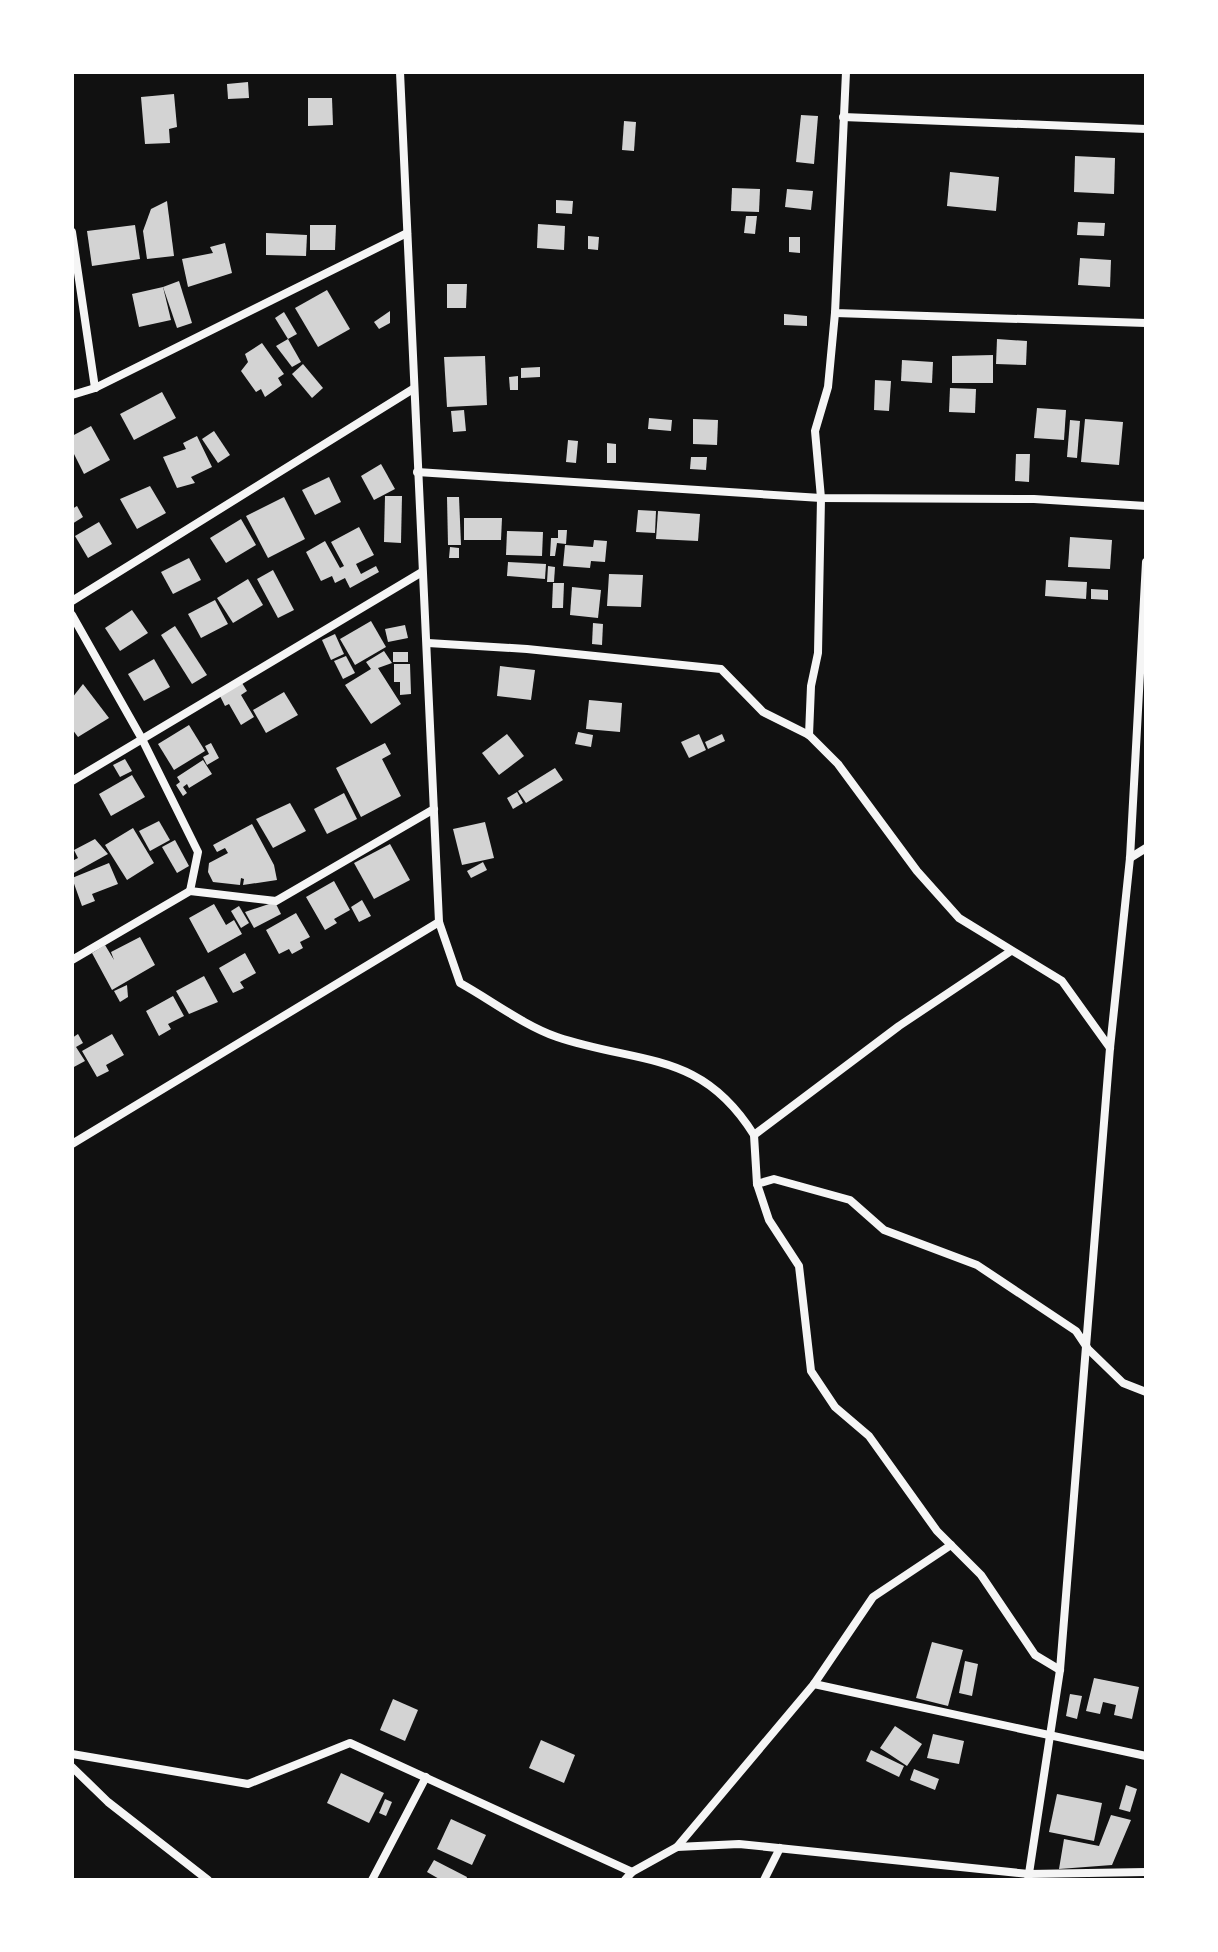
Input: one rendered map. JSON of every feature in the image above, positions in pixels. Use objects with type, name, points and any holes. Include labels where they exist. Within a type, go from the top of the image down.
[{"type":"street","points":[[400,72],[439,922],[460,983],[554,1036],[691,1072],[716,1087],[754,1135],[757,1184],[769,1220],[799,1266],[811,1371],[835,1407],[869,1436],[937,1531],[981,1575],[1035,1655],[1060,1670]]},
{"type":"street","points":[[809,735],[811,686],[818,653],[821,498],[815,431],[828,387],[835,313],[846,72]]},
{"type":"street","points":[[843,117],[1146,129]]},
{"type":"street","points":[[72,232],[72,249],[95,388]]},
{"type":"street","points":[[72,395],[95,388],[407,233]]},
{"type":"street","points":[[835,313],[1146,323]]},
{"type":"street","points":[[72,601],[413,389]]},
{"type":"street","points":[[417,472],[821,498],[1034,499],[1146,506]]},
{"type":"street","points":[[1029,1877],[1060,1670],[1110,1048],[1130,858],[1146,562]]},
{"type":"street","points":[[72,781],[422,572]]},
{"type":"street","points":[[72,615],[142,739],[198,852],[190,891]]},
{"type":"street","points":[[428,643],[527,649],[721,669],[763,712],[809,735],[838,764],[917,871],[959,918],[1062,981],[1110,1048]]},
{"type":"street","points":[[72,960],[190,891],[276,901],[434,809]]},
{"type":"street","points":[[1130,858],[1146,848]]},
{"type":"street","points":[[72,1144],[439,922]]},
{"type":"street","points":[[754,1135],[899,1026],[1011,951]]},
{"type":"street","points":[[757,1184],[774,1179],[850,1200],[884,1230],[977,1265],[1076,1331],[1088,1349],[1123,1383],[1146,1392]]},
{"type":"street","points":[[625,1880],[632,1872],[677,1847],[814,1684],[873,1597],[951,1545]]},
{"type":"street","points":[[814,1684],[1146,1756]]},
{"type":"street","points":[[72,1754],[248,1784],[350,1743],[632,1872]]},
{"type":"street","points":[[72,1767],[108,1802],[208,1880]]},
{"type":"street","points":[[372,1880],[426,1777]]},
{"type":"street","points":[[677,1847],[739,1844],[1029,1877],[1146,1872]]},
{"type":"street","points":[[764,1880],[780,1848]]},
{"type":"building","points":[[248,82],[249,98],[228,99],[227,84]]},
{"type":"building","points":[[174,94],[177,127],[169,129],[170,143],[145,144],[141,97]]},
{"type":"building","points":[[308,98],[332,98],[333,125],[308,126]]},
{"type":"building","points":[[801,115],[818,116],[814,164],[796,162]]},
{"type":"building","points":[[624,121],[636,122],[634,151],[622,150]]},
{"type":"building","points":[[1075,156],[1115,158],[1114,194],[1074,192]]},
{"type":"building","points":[[950,172],[999,177],[996,211],[947,206]]},
{"type":"building","points":[[732,188],[760,189],[759,212],[731,211]]},
{"type":"building","points":[[787,189],[813,191],[811,210],[785,207]]},
{"type":"building","points":[[556,200],[573,201],[572,214],[556,213]]},
{"type":"building","points":[[167,201],[174,256],[147,259],[143,231],[151,209]]},
{"type":"building","points":[[746,216],[757,216],[755,234],[744,233]]},
{"type":"building","points":[[1078,222],[1105,223],[1104,236],[1077,235]]},
{"type":"building","points":[[538,224],[565,226],[564,250],[537,248]]},
{"type":"building","points":[[135,225],[140,259],[92,266],[87,231]]},
{"type":"building","points":[[310,225],[336,225],[335,250],[310,250]]},
{"type":"building","points":[[266,233],[307,235],[306,256],[266,255]]},
{"type":"building","points":[[588,236],[599,237],[598,250],[588,249]]},
{"type":"building","points":[[789,237],[800,237],[800,253],[789,252]]},
{"type":"building","points":[[225,243],[232,273],[188,287],[182,259],[213,253],[210,247]]},
{"type":"building","points":[[1080,258],[1111,260],[1110,287],[1078,285]]},
{"type":"building","points":[[179,281],[192,323],[177,328],[163,287]]},
{"type":"building","points":[[447,284],[467,284],[466,308],[447,308]]},
{"type":"building","points":[[163,287],[171,320],[139,327],[132,294]]},
{"type":"building","points":[[327,290],[350,329],[318,347],[295,308]]},
{"type":"building","points":[[390,311],[390,323],[379,329],[374,322]]},
{"type":"building","points":[[284,312],[297,334],[288,339],[275,318]]},
{"type":"building","points":[[784,314],[807,316],[807,326],[784,325]]},
{"type":"building","points":[[288,339],[301,362],[292,367],[276,346]]},
{"type":"building","points":[[997,339],[1027,341],[1026,365],[996,364]]},
{"type":"building","points":[[262,343],[284,374],[278,378],[282,385],[265,397],[261,389],[256,392],[241,371],[248,362],[245,354]]},
{"type":"building","points":[[993,355],[993,383],[952,383],[952,356]]},
{"type":"building","points":[[485,356],[487,405],[447,407],[444,357]]},
{"type":"building","points":[[902,360],[933,362],[932,383],[901,381]]},
{"type":"building","points":[[303,364],[323,388],[312,398],[292,374]]},
{"type":"building","points":[[540,367],[540,377],[521,378],[521,368]]},
{"type":"building","points":[[518,376],[518,390],[510,390],[509,377]]},
{"type":"building","points":[[875,380],[891,381],[889,411],[874,410]]},
{"type":"building","points":[[950,388],[976,389],[975,413],[949,412]]},
{"type":"building","points":[[162,392],[176,418],[134,440],[120,414]]},
{"type":"building","points":[[1037,408],[1066,410],[1064,440],[1034,438]]},
{"type":"building","points":[[464,410],[466,431],[453,432],[451,411]]},
{"type":"building","points":[[649,418],[672,420],[671,431],[648,429]]},
{"type":"building","points":[[693,419],[718,420],[717,445],[693,444]]},
{"type":"building","points":[[1085,419],[1123,422],[1119,465],[1081,462]]},
{"type":"building","points":[[1070,420],[1080,421],[1077,458],[1067,457]]},
{"type":"building","points":[[91,426],[110,460],[84,474],[72,450],[72,436]]},
{"type":"building","points":[[214,431],[230,455],[218,463],[202,439]]},
{"type":"building","points":[[197,436],[212,467],[191,477],[195,483],[177,488],[163,457],[186,449],[183,443]]},
{"type":"building","points":[[568,440],[578,441],[576,463],[566,462]]},
{"type":"building","points":[[607,443],[616,444],[616,463],[607,463]]},
{"type":"building","points":[[1016,454],[1030,454],[1029,482],[1015,481]]},
{"type":"building","points":[[691,457],[707,457],[706,470],[690,469]]},
{"type":"building","points":[[381,464],[395,489],[374,500],[361,476]]},
{"type":"building","points":[[329,477],[341,502],[315,515],[302,490]]},
{"type":"building","points":[[150,486],[166,513],[137,529],[120,499]]},
{"type":"building","points":[[385,496],[402,496],[401,543],[384,542]]},
{"type":"building","points":[[284,497],[305,539],[268,558],[246,516]]},
{"type":"building","points":[[447,497],[459,497],[461,545],[448,545]]},
{"type":"building","points":[[77,506],[83,517],[72,524],[72,509]]},
{"type":"building","points":[[638,510],[656,511],[655,533],[636,532]]},
{"type":"building","points":[[658,511],[700,514],[698,541],[656,539]]},
{"type":"building","points":[[464,518],[502,518],[501,540],[464,540]]},
{"type":"building","points":[[241,519],[256,545],[226,563],[210,538]]},
{"type":"building","points":[[99,522],[112,544],[88,558],[75,536]]},
{"type":"building","points":[[359,527],[374,555],[356,564],[361,574],[376,566],[379,572],[350,588],[345,578],[335,583],[332,576],[321,581],[306,552],[325,541],[340,568],[344,566],[331,542]]},
{"type":"building","points":[[558,530],[567,530],[566,544],[557,543],[555,556],[550,556],[551,538],[558,538]]},
{"type":"building","points":[[507,531],[543,532],[542,556],[506,555]]},
{"type":"building","points":[[1070,537],[1112,540],[1110,569],[1068,567]]},
{"type":"building","points":[[594,540],[607,541],[605,562],[591,561],[590,568],[563,566],[565,545],[593,547]]},
{"type":"building","points":[[450,547],[459,548],[459,558],[449,558]]},
{"type":"building","points":[[189,558],[201,580],[173,594],[161,572]]},
{"type":"building","points":[[508,562],[546,564],[545,579],[507,576]]},
{"type":"building","points":[[548,566],[555,567],[554,582],[547,582]]},
{"type":"building","points":[[273,570],[294,610],[278,618],[257,579]]},
{"type":"building","points":[[609,574],[643,575],[641,607],[607,606]]},
{"type":"building","points":[[248,579],[263,605],[233,623],[217,598]]},
{"type":"building","points":[[1046,580],[1087,582],[1086,599],[1045,596]]},
{"type":"building","points":[[553,583],[564,583],[563,608],[552,608]]},
{"type":"building","points":[[572,587],[601,590],[598,618],[570,615]]},
{"type":"building","points":[[1091,589],[1108,590],[1108,600],[1091,599]]},
{"type":"building","points":[[215,600],[228,624],[201,638],[188,614]]},
{"type":"building","points":[[132,610],[148,633],[120,651],[105,628]]},
{"type":"building","points":[[371,621],[386,647],[355,665],[340,639]]},
{"type":"building","points":[[593,623],[603,624],[602,645],[592,644]]},
{"type":"building","points":[[405,625],[408,638],[388,642],[385,629]]},
{"type":"building","points":[[175,626],[207,675],[192,684],[161,635]]},
{"type":"building","points":[[335,634],[344,654],[331,660],[322,640]]},
{"type":"building","points":[[384,651],[392,663],[378,668],[401,704],[371,724],[345,685],[371,669],[366,662]]},
{"type":"building","points":[[393,652],[408,652],[408,662],[393,662]]},
{"type":"building","points":[[346,656],[355,673],[343,679],[334,661]]},
{"type":"building","points":[[154,659],[170,687],[144,701],[128,674]]},
{"type":"building","points":[[394,664],[410,664],[411,694],[400,695],[400,682],[394,682]]},
{"type":"building","points":[[500,666],[535,670],[531,700],[497,696]]},
{"type":"building","points":[[242,683],[247,691],[241,695],[254,717],[241,725],[229,704],[225,706],[220,696]]},
{"type":"building","points":[[83,684],[109,718],[78,737],[72,729],[72,698]]},
{"type":"building","points":[[284,692],[298,715],[266,733],[253,710]]},
{"type":"building","points":[[589,700],[622,703],[620,732],[586,729]]},
{"type":"building","points":[[189,725],[205,751],[174,770],[158,744]]},
{"type":"building","points":[[578,732],[593,735],[591,747],[575,744]]},
{"type":"building","points":[[507,734],[524,756],[499,775],[482,753]]},
{"type":"building","points":[[699,734],[706,750],[689,758],[681,742]]},
{"type":"building","points":[[722,734],[725,741],[708,749],[705,742]]},
{"type":"building","points":[[211,743],[219,758],[207,765],[203,757],[209,754],[205,746]]},
{"type":"building","points":[[385,743],[391,754],[382,759],[401,796],[361,817],[336,768]]},
{"type":"building","points":[[125,759],[132,771],[120,777],[113,765]]},
{"type":"building","points":[[203,760],[212,774],[189,788],[187,784],[183,787],[187,793],[183,796],[176,785],[180,782],[177,777]]},
{"type":"building","points":[[555,768],[563,780],[526,803],[518,791]]},
{"type":"building","points":[[132,775],[145,797],[111,816],[99,794]]},
{"type":"building","points":[[517,792],[523,803],[513,809],[507,798]]},
{"type":"building","points":[[344,793],[357,819],[327,834],[314,809]]},
{"type":"building","points":[[290,803],[306,831],[273,848],[256,819]]},
{"type":"building","points":[[159,821],[170,840],[150,851],[139,831]]},
{"type":"building","points":[[485,822],[494,858],[462,865],[453,829]]},
{"type":"building","points":[[252,824],[274,865],[277,880],[243,885],[244,879],[241,878],[240,885],[213,882],[208,872],[209,863],[228,853],[225,848],[217,852],[213,845]]},
{"type":"building","points":[[133,828],[154,863],[127,880],[105,845]]},
{"type":"building","points":[[95,839],[108,854],[72,874],[72,861],[78,858],[74,850]]},
{"type":"building","points":[[175,840],[189,866],[177,873],[162,847]]},
{"type":"building","points":[[390,844],[410,880],[374,899],[354,863]]},
{"type":"building","points":[[483,862],[487,870],[471,878],[467,871]]},
{"type":"building","points":[[109,863],[118,884],[92,894],[95,901],[82,906],[72,878]]},
{"type":"building","points":[[334,881],[350,910],[334,919],[337,923],[325,930],[306,897]]},
{"type":"building","points":[[362,900],[371,916],[359,922],[351,907]]},
{"type":"building","points":[[275,902],[281,914],[254,928],[245,912]]},
{"type":"building","points":[[214,904],[226,925],[234,920],[242,934],[208,953],[189,918]]},
{"type":"building","points":[[239,906],[249,923],[241,928],[231,911]]},
{"type":"building","points":[[296,913],[310,937],[300,942],[303,948],[292,954],[289,949],[279,954],[266,930]]},
{"type":"building","points":[[140,937],[155,965],[112,990],[92,953],[105,945],[114,960],[111,952]]},
{"type":"building","points":[[245,953],[256,973],[240,982],[244,988],[233,993],[219,968]]},
{"type":"building","points":[[204,976],[218,1002],[189,1014],[176,991]]},
{"type":"building","points":[[127,985],[128,997],[120,1002],[114,991]]},
{"type":"building","points":[[173,996],[184,1016],[168,1024],[171,1029],[159,1036],[146,1011]]},
{"type":"building","points":[[78,1034],[83,1043],[76,1047],[85,1061],[72,1068],[72,1038]]},
{"type":"building","points":[[112,1034],[124,1055],[106,1065],[109,1071],[97,1077],[82,1051]]},
{"type":"building","points":[[932,1642],[963,1650],[948,1706],[916,1698]]},
{"type":"building","points":[[965,1661],[978,1664],[972,1696],[959,1693]]},
{"type":"building","points":[[1094,1678],[1139,1687],[1132,1719],[1114,1715],[1116,1705],[1103,1702],[1100,1714],[1086,1711]]},
{"type":"building","points":[[1070,1694],[1082,1696],[1077,1719],[1066,1716]]},
{"type":"building","points":[[393,1699],[418,1710],[405,1741],[380,1730]]},
{"type":"building","points":[[895,1726],[922,1744],[907,1766],[880,1748]]},
{"type":"building","points":[[933,1734],[964,1741],[959,1764],[927,1758]]},
{"type":"building","points":[[541,1740],[575,1755],[564,1783],[529,1768]]},
{"type":"building","points":[[871,1750],[904,1766],[899,1777],[866,1761]]},
{"type":"building","points":[[914,1769],[939,1779],[935,1790],[910,1780]]},
{"type":"building","points":[[341,1773],[384,1793],[369,1823],[327,1803]]},
{"type":"building","points":[[1126,1785],[1137,1789],[1130,1812],[1119,1809]]},
{"type":"building","points":[[1057,1794],[1102,1803],[1094,1841],[1049,1832]]},
{"type":"building","points":[[385,1799],[392,1802],[386,1816],[379,1813]]},
{"type":"building","points":[[1111,1815],[1131,1820],[1112,1865],[1059,1869],[1064,1839],[1099,1846]]},
{"type":"building","points":[[451,1819],[486,1835],[472,1865],[437,1849]]},
{"type":"building","points":[[434,1860],[467,1877],[466,1880],[441,1880],[427,1872]]}]
